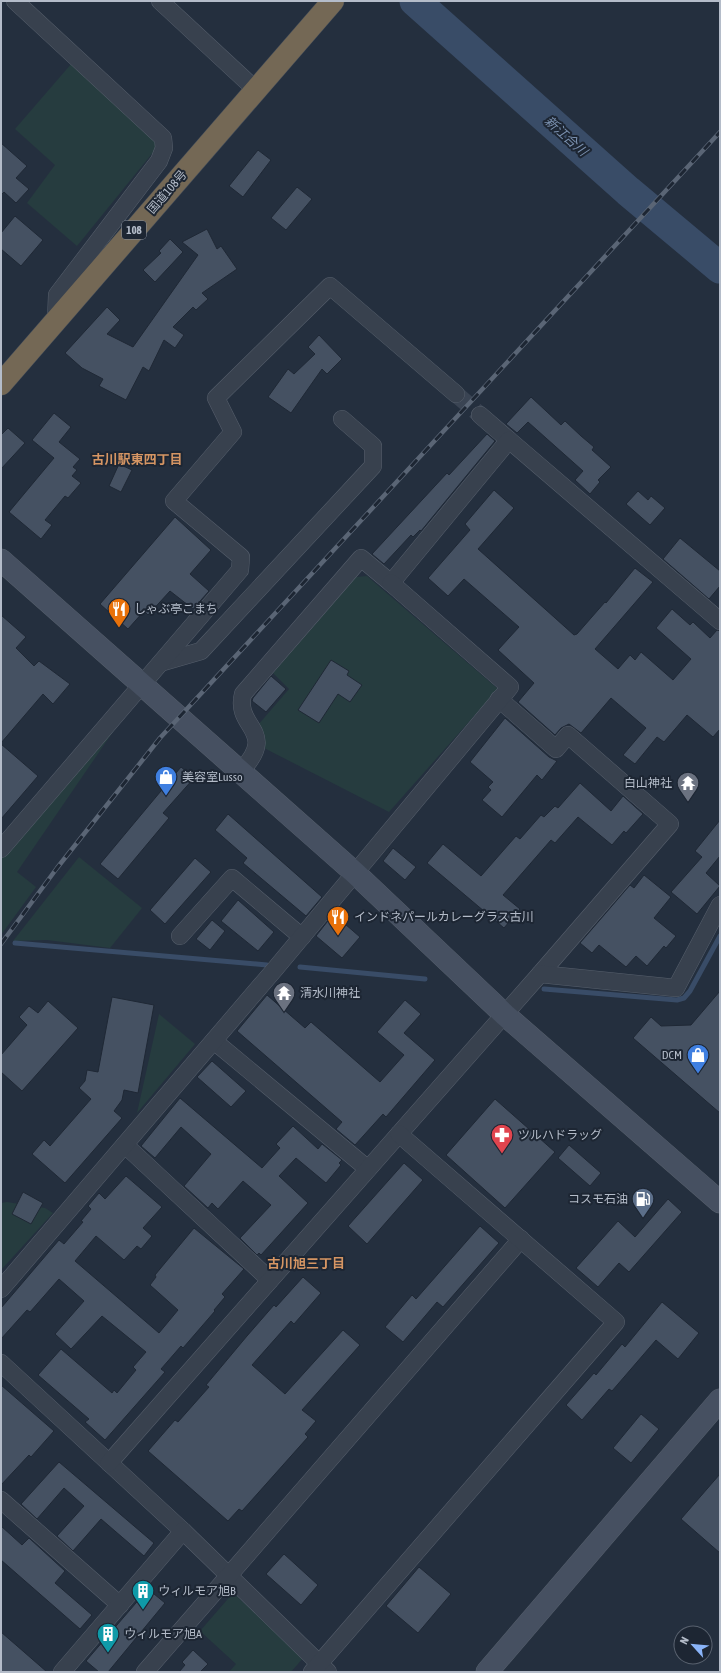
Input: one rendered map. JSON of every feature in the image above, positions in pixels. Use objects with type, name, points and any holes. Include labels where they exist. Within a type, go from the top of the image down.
[{"type":"highway","name":"国道108号","points":[[1,384],[333,1]]},
{"type":"street","points":[[15,1],[163,138],[164,148],[159,161],[57,295],[56,320]]},
{"type":"street","points":[[160,1],[262,83]]},
{"type":"street","points":[[1,849],[163,662],[240,570],[241,557],[174,501],[233,432],[216,398],[330,286],[456,394]]},
{"type":"street","points":[[480,415],[720,621]]},
{"type":"street","points":[[163,662],[201,651],[374,466],[373,446],[342,418]]},
{"type":"street","points":[[391,584],[509,440]]},
{"type":"street","points":[[1,1289],[302,937],[510,687],[361,558],[243,694],[241,703],[242,711],[255,733],[256,751],[252,760],[240,772]]},
{"type":"street","points":[[1,560],[355,873],[505,1015],[720,1202]]},
{"type":"street","points":[[109,1463],[505,1015],[670,824],[568,735],[556,749],[500,699]]},
{"type":"street","points":[[180,936],[232,878],[302,937]]},
{"type":"street","points":[[540,974],[676,988],[720,905]]},
{"type":"street","points":[[214,1041],[368,1169]]},
{"type":"street","points":[[1,1363],[229,1575],[320,1669],[616,1322],[399,1134]]},
{"type":"street","points":[[124,1145],[270,1280]]},
{"type":"street","points":[[145,1672],[521,1239]]},
{"type":"street","points":[[487,1672],[720,1400]]},
{"type":"street","points":[[1,1500],[120,1605]]},
{"type":"street","points":[[62,1672],[183,1531]]},
{"type":"green space","points":[[72,63],[159,145],[77,246],[27,203],[55,165],[15,129]]},
{"type":"green space","points":[[367,576],[498,689],[389,812],[264,748],[258,725],[289,689],[273,673],[356,577]]},
{"type":"green space","points":[[119,723],[17,872],[36,887],[1,935],[1,859]]},
{"type":"green space","points":[[79,857],[142,908],[110,948],[47,940],[13,941]]},
{"type":"green space","points":[[159,1014],[195,1044],[137,1113]]},
{"type":"green space","points":[[7,1202],[45,1208],[53,1213],[1,1270],[1,1203]]},
{"type":"green space","points":[[233,1593],[304,1657],[291,1672],[229,1672],[236,1664],[200,1631]]},
{"type":"building","points":[[1,143],[27,166],[16,178],[29,189],[16,203],[4,192],[1,195]]},
{"type":"building","points":[[258,150],[271,160],[243,197],[229,186]]},
{"type":"building","points":[[297,187],[312,199],[286,230],[271,218]]},
{"type":"building","points":[[15,216],[43,240],[21,266],[1,249],[1,233]]},
{"type":"building","points":[[207,229],[217,249],[221,246],[237,269],[202,293],[208,299],[196,310],[193,307],[173,327],[184,335],[175,348],[164,340],[149,371],[143,367],[126,400],[99,386],[103,379],[82,368],[65,353],[107,307],[120,320],[107,334],[133,347],[198,255],[182,242]]},
{"type":"building","points":[[170,239],[183,252],[155,282],[143,270],[161,253],[159,251]]},
{"type":"building","points":[[319,335],[342,359],[327,374],[322,369],[291,413],[268,397],[288,369],[294,374],[315,354],[308,347]]},
{"type":"building","points":[[531,397],[561,425],[565,421],[594,447],[592,450],[611,467],[598,480],[600,482],[590,494],[575,480],[583,471],[528,422],[517,433],[506,424]]},
{"type":"building","points":[[54,413],[71,427],[59,442],[80,459],[73,467],[77,470],[72,476],[81,483],[68,498],[65,496],[45,520],[52,525],[41,539],[9,512],[54,458],[32,440]]},
{"type":"building","points":[[8,428],[25,443],[1,469],[1,435]]},
{"type":"building","points":[[487,434],[495,441],[421,531],[420,530],[413,537],[411,535],[384,564],[372,554],[447,473],[449,475]]},
{"type":"building","points":[[119,464],[132,470],[121,492],[109,486]]},
{"type":"building","points":[[494,490],[514,508],[478,549],[574,635],[577,634],[605,602],[606,603],[635,568],[653,582],[595,649],[618,669],[630,655],[635,660],[641,652],[673,680],[691,659],[656,628],[672,609],[690,625],[693,622],[710,638],[717,630],[720,631],[720,729],[713,737],[687,715],[664,742],[657,737],[635,764],[623,755],[646,728],[611,698],[581,733],[569,724],[561,728],[555,735],[518,702],[534,683],[498,650],[519,627],[464,579],[448,596],[428,578],[470,530],[465,524]]},
{"type":"building","points":[[638,491],[648,500],[651,496],[665,508],[650,525],[626,504]]},
{"type":"building","points":[[175,517],[211,550],[190,574],[209,591],[193,609],[170,591],[148,615],[144,611],[128,629],[100,604]]},
{"type":"building","points":[[680,538],[720,571],[720,586],[709,599],[663,559]]},
{"type":"building","points":[[1,615],[26,637],[16,648],[34,666],[39,661],[70,684],[53,704],[43,694],[1,743]]},
{"type":"building","points":[[331,660],[349,671],[347,675],[362,685],[350,702],[338,694],[319,723],[298,710]]},
{"type":"building","points":[[271,676],[286,689],[266,712],[252,701]]},
{"type":"building","points":[[505,718],[549,757],[557,761],[542,780],[537,775],[502,817],[482,800],[491,790],[488,787],[493,782],[470,762]]},
{"type":"building","points":[[1,744],[38,776],[1,819]]},
{"type":"building","points":[[181,767],[194,778],[163,813],[169,818],[118,879],[100,864]]},
{"type":"building","points":[[580,783],[611,811],[623,796],[643,814],[626,833],[624,831],[612,845],[578,817],[555,843],[551,840],[503,895],[520,909],[504,928],[427,863],[443,844],[481,876],[516,836],[520,839],[541,815],[544,817],[555,806],[558,808]]},
{"type":"building","points":[[228,814],[322,897],[306,916],[243,863],[247,858],[215,830]]},
{"type":"building","points":[[720,820],[720,856],[706,873],[720,886],[697,914],[671,892],[702,857],[695,851]]},
{"type":"building","points":[[393,848],[416,867],[405,880],[383,861]]},
{"type":"building","points":[[195,858],[211,872],[165,924],[150,910]]},
{"type":"building","points":[[644,875],[671,897],[654,918],[676,936],[666,948],[664,946],[647,966],[636,956],[626,967],[599,945],[592,953],[580,943],[630,885],[634,888]]},
{"type":"building","points":[[238,900],[274,932],[258,951],[221,921]]},
{"type":"building","points":[[331,917],[342,926],[345,924],[360,937],[342,958],[316,936]]},
{"type":"building","points":[[212,920],[225,931],[210,950],[196,939]]},
{"type":"building","name":"DCM","points":[[720,991],[720,1113],[633,1038],[651,1017],[661,1026],[691,1025]]},
{"type":"building","points":[[267,995],[305,1028],[311,1022],[380,1082],[404,1055],[377,1032],[405,1000],[421,1014],[404,1033],[435,1060],[386,1117],[383,1114],[355,1145],[336,1129],[342,1122],[237,1031]]},
{"type":"building","points":[[112,997],[154,1005],[138,1093],[124,1090],[122,1100],[114,1111],[122,1118],[65,1183],[32,1154],[44,1140],[50,1146],[91,1099],[79,1088],[85,1081],[87,1070],[98,1072]]},
{"type":"building","points":[[48,1001],[78,1028],[22,1091],[1,1072],[1,1055],[27,1025],[19,1017],[29,1006],[38,1013]]},
{"type":"building","points":[[212,1061],[246,1091],[231,1107],[197,1077]]},
{"type":"building","points":[[180,1098],[262,1168],[280,1148],[276,1144],[293,1126],[318,1149],[322,1144],[342,1160],[339,1163],[341,1165],[326,1183],[296,1158],[279,1176],[308,1203],[261,1255],[259,1253],[257,1255],[240,1238],[271,1205],[243,1181],[218,1209],[212,1203],[208,1208],[184,1186],[211,1154],[181,1127],[155,1158],[141,1146]]},
{"type":"building","points":[[495,1099],[555,1152],[505,1208],[446,1155]]},
{"type":"building","points":[[569,1145],[601,1173],[590,1186],[558,1158]]},
{"type":"building","points":[[404,1163],[423,1180],[367,1244],[348,1226]]},
{"type":"building","points":[[126,1176],[162,1207],[143,1228],[152,1236],[141,1249],[137,1246],[124,1260],[96,1236],[75,1261],[159,1333],[178,1310],[150,1285],[156,1277],[155,1275],[194,1228],[244,1269],[222,1294],[225,1297],[214,1310],[215,1311],[183,1348],[181,1346],[161,1369],[165,1372],[105,1440],[85,1422],[89,1419],[38,1375],[61,1349],[112,1393],[114,1390],[117,1393],[136,1370],[133,1367],[146,1352],[102,1316],[71,1349],[55,1334],[84,1301],[59,1279],[30,1312],[27,1310],[1,1339],[1,1308],[59,1240],[64,1244],[83,1222],[81,1221],[91,1209],[88,1206],[99,1193],[105,1199]]},
{"type":"building","points":[[23,1192],[43,1203],[31,1224],[12,1214]]},
{"type":"building","points":[[668,1199],[682,1212],[629,1272],[619,1263],[598,1287],[576,1268],[618,1221],[635,1237]]},
{"type":"building","points":[[480,1226],[499,1243],[443,1307],[437,1302],[403,1342],[385,1327],[412,1295],[416,1299]]},
{"type":"building","points":[[303,1277],[321,1293],[294,1324],[291,1321],[252,1365],[285,1394],[343,1330],[360,1345],[302,1410],[316,1421],[305,1434],[308,1437],[242,1511],[239,1509],[228,1521],[148,1451],[175,1420],[178,1422],[209,1387],[206,1385],[247,1336],[274,1305],[276,1307]]},
{"type":"building","points":[[662,1302],[699,1333],[678,1359],[656,1340],[612,1391],[609,1389],[582,1420],[566,1405],[594,1373],[596,1375],[622,1344],[625,1347]]},
{"type":"building","points":[[1,1385],[54,1431],[31,1457],[29,1455],[1,1485]]},
{"type":"building","points":[[641,1414],[659,1429],[631,1463],[613,1448]]},
{"type":"building","points":[[59,1462],[154,1543],[144,1556],[101,1519],[73,1551],[57,1536],[84,1506],[64,1488],[37,1519],[21,1504]]},
{"type":"building","points":[[720,1474],[720,1553],[681,1519]]},
{"type":"building","points":[[1,1526],[22,1545],[29,1538],[65,1571],[55,1583],[92,1615],[80,1629],[1,1560]]},
{"type":"building","points":[[284,1554],[318,1585],[301,1605],[266,1574]]},
{"type":"building","points":[[419,1567],[451,1594],[418,1633],[386,1606]]},
{"type":"building","points":[[148,1589],[165,1603],[108,1672],[99,1672],[86,1661]]},
{"type":"building","points":[[1,1632],[47,1672],[1,1672]]},
{"type":"building","points":[[193,1650],[208,1664],[200,1672],[179,1672],[185,1665],[182,1662]]},
{"type":"waterway","name":"新江合川","points":[[415,1],[628,191],[720,268]]},
{"type":"waterway","points":[[544,989],[677,1000],[684,998],[690,991],[720,936]]},
{"type":"waterway","points":[[15,943],[267,965]]},
{"type":"waterway","points":[[300,967],[425,979]]},
{"type":"tunnel","points":[[456,394],[480,415]]},
{"type":"railway","points":[[1,944],[57,868],[160,738],[720,132]]},
{"type":"place","name":"しゃぶ亭こまち","points":[[119,628]]},
{"type":"place","name":"美容室Lusso","points":[[166,796]]},
{"type":"place","name":"白山神社","points":[[688,802]]},
{"type":"place","name":"インドネパールカレーグラス古川","points":[[338,936]]},
{"type":"place","name":"清水川神社","points":[[284,1012]]},
{"type":"place","name":"DCM","points":[[698,1074]]},
{"type":"place","name":"ツルハドラッグ","points":[[502,1154]]},
{"type":"place","name":"コスモ石油","points":[[643,1218]]},
{"type":"place","name":"ウィルモア旭B","points":[[143,1610]]},
{"type":"place","name":"ウィルモア旭A","points":[[108,1654]]},
{"type":"district","name":"古川駅東四丁目","points":[[137,459]]},
{"type":"district","name":"古川旭三丁目","points":[[306,1263]]}]
